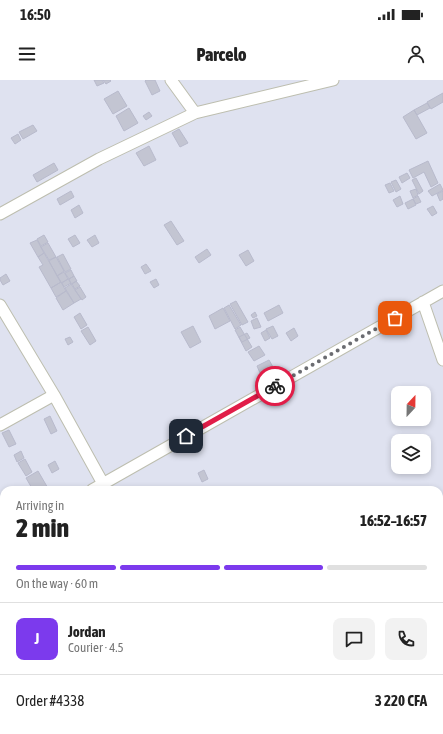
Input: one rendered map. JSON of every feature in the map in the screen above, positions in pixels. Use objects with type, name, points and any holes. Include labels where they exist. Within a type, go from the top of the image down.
[{"type":"street","points":[[171,80],[195,113]]},
{"type":"street","points":[[0,214],[99,159],[195,113],[333,80]]},
{"type":"street","points":[[106,486],[443,290]]},
{"type":"street","points":[[423,302],[443,360]]},
{"type":"street","points":[[0,305],[54,395],[103,486]]},
{"type":"street","points":[[0,425],[54,395]]},
{"type":"building","points":[[94,80],[102,80],[104,83],[97,86]]},
{"type":"building","points":[[103,80],[110,80],[111,81],[106,84]]},
{"type":"building","points":[[155,80],[160,91],[152,95],[145,81]]},
{"type":"building","points":[[118,91],[127,106],[113,114],[104,99]]},
{"type":"building","points":[[443,93],[443,102],[431,109],[427,102]]},
{"type":"building","points":[[427,103],[430,108],[417,115],[414,110]]},
{"type":"building","points":[[129,108],[138,123],[124,131],[116,116]]},
{"type":"building","points":[[414,110],[427,133],[416,139],[403,117]]},
{"type":"building","points":[[149,112],[152,116],[146,120],[143,116]]},
{"type":"building","points":[[33,125],[37,131],[23,139],[19,132]]},
{"type":"building","points":[[179,129],[188,143],[180,147],[172,133]]},
{"type":"building","points":[[18,134],[21,140],[15,144],[11,138]]},
{"type":"building","points":[[149,146],[156,160],[144,166],[136,153]]},
{"type":"building","points":[[428,161],[438,183],[431,187],[424,172],[413,178],[409,170]]},
{"type":"building","points":[[54,163],[58,170],[37,182],[33,175]]},
{"type":"building","points":[[407,173],[410,178],[402,183],[399,177]]},
{"type":"building","points":[[416,178],[423,191],[419,194],[412,180]]},
{"type":"building","points":[[396,180],[401,189],[396,192],[391,182]]},
{"type":"building","points":[[390,183],[394,191],[389,193],[385,185]]},
{"type":"building","points":[[440,184],[443,190],[432,196],[428,191]]},
{"type":"building","points":[[416,189],[418,195],[413,198],[410,191]]},
{"type":"building","points":[[71,191],[74,197],[60,205],[57,199]]},
{"type":"building","points":[[443,191],[443,199],[440,201],[437,194]]},
{"type":"building","points":[[400,196],[403,204],[397,207],[393,200]]},
{"type":"building","points":[[418,196],[421,202],[416,204],[413,199]]},
{"type":"building","points":[[413,199],[416,205],[408,209],[405,203]]},
{"type":"building","points":[[79,205],[83,213],[75,218],[71,210]]},
{"type":"building","points":[[433,206],[437,213],[432,216],[427,209]]},
{"type":"building","points":[[171,221],[184,241],[177,245],[164,225]]},
{"type":"building","points":[[44,235],[48,242],[41,246],[37,239]]},
{"type":"building","points":[[75,235],[80,243],[73,247],[68,239]]},
{"type":"building","points":[[95,235],[99,243],[92,247],[87,240]]},
{"type":"building","points":[[37,240],[44,253],[38,257],[30,243]]},
{"type":"building","points":[[48,243],[56,257],[49,260],[41,247]]},
{"type":"building","points":[[207,249],[211,255],[199,263],[195,257]]},
{"type":"building","points":[[248,250],[254,261],[246,266],[239,255]]},
{"type":"building","points":[[44,253],[61,282],[51,288],[39,267],[43,265],[38,257]]},
{"type":"building","points":[[63,254],[71,269],[65,272],[57,257]]},
{"type":"building","points":[[56,257],[64,271],[57,276],[49,261]]},
{"type":"building","points":[[146,264],[151,271],[145,274],[141,267]]},
{"type":"building","points":[[71,270],[74,276],[69,279],[65,273]]},
{"type":"building","points":[[64,272],[68,279],[61,283],[57,276]]},
{"type":"building","points":[[6,274],[10,281],[3,285],[0,278]]},
{"type":"building","points":[[74,276],[77,281],[71,284],[69,279]]},
{"type":"building","points":[[68,279],[71,283],[64,287],[62,283]]},
{"type":"building","points":[[156,279],[159,285],[154,288],[150,282]]},
{"type":"building","points":[[76,281],[80,286],[75,289],[72,284]]},
{"type":"building","points":[[61,282],[66,291],[56,297],[51,288]]},
{"type":"building","points":[[71,284],[81,299],[74,303],[65,288]]},
{"type":"building","points":[[80,287],[86,297],[82,300],[75,290]]},
{"type":"building","points":[[66,291],[74,303],[63,310],[56,298]]},
{"type":"building","points":[[236,301],[248,322],[242,325],[230,304]]},
{"type":"building","points":[[229,305],[241,325],[235,329],[224,308]]},
{"type":"building","points":[[279,305],[283,313],[268,321],[264,313]]},
{"type":"building","points":[[223,308],[230,321],[215,329],[209,316]]},
{"type":"building","points":[[255,312],[257,316],[253,318],[251,315]]},
{"type":"building","points":[[80,313],[87,325],[81,329],[74,317]]},
{"type":"building","points":[[257,318],[261,327],[254,329],[251,321]]},
{"type":"building","points":[[193,326],[201,342],[190,348],[181,332]]},
{"type":"building","points":[[273,326],[278,336],[272,339],[266,329]]},
{"type":"building","points":[[88,327],[96,341],[90,345],[81,331]]},
{"type":"building","points":[[240,327],[252,347],[246,351],[235,330]]},
{"type":"building","points":[[294,328],[298,336],[291,341],[286,333]]},
{"type":"building","points":[[266,330],[270,338],[265,341],[261,333]]},
{"type":"building","points":[[247,333],[250,338],[242,342],[239,337]]},
{"type":"building","points":[[70,337],[73,342],[68,345],[65,339]]},
{"type":"building","points":[[259,346],[265,355],[254,361],[248,352]]},
{"type":"building","points":[[269,360],[273,367],[260,373],[257,366]]},
{"type":"building","points":[[50,416],[57,431],[51,434],[44,419]]},
{"type":"building","points":[[9,430],[16,444],[9,447],[2,433]]},
{"type":"building","points":[[21,451],[24,458],[17,462],[14,455]]},
{"type":"building","points":[[25,459],[32,472],[26,476],[18,463]]},
{"type":"building","points":[[55,461],[59,469],[52,473],[48,465]]},
{"type":"building","points":[[204,470],[208,479],[202,482],[198,473]]},
{"type":"building","points":[[38,471],[47,486],[31,486],[26,478]]},
{"type":"way so far","points":[[275,386],[395,318]]},
{"type":"route","points":[[186,436],[275,386]]}]
